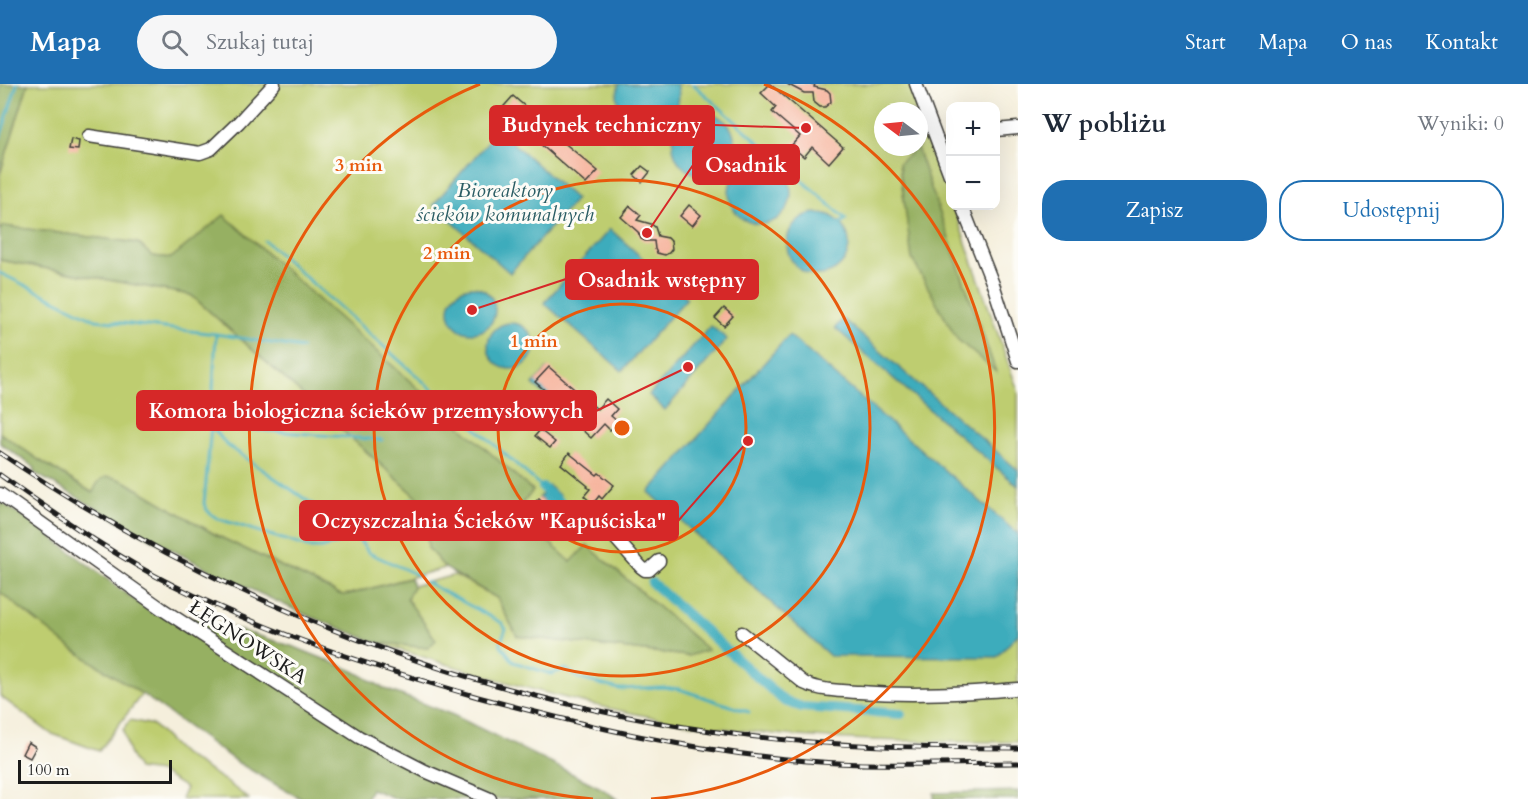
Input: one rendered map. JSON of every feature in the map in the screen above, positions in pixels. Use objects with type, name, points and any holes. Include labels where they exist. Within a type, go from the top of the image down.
[{"type":"street","points":[[89,136],[200,153],[211,149],[274,84]]},
{"type":"street","points":[[916,84],[946,161]]},
{"type":"street","points":[[1000,130],[1018,128]]},
{"type":"street","points":[[936,135],[946,134]]},
{"type":"street","points":[[964,210],[994,287],[1018,361]]},
{"type":"street","name":"ŁĘGNOWSKA","points":[[0,494],[162,609],[359,737],[424,771],[489,799]]},
{"type":"street","points":[[602,523],[641,567],[649,570],[659,561]]},
{"type":"street","points":[[742,633],[804,683],[821,689],[900,695],[960,694],[1018,688]]},
{"type":"green space","points":[[0,84],[28,84],[0,174]]},
{"type":"green space","points":[[28,84],[910,84],[916,102],[874,102],[874,156],[928,156],[928,136],[946,188],[946,210],[954,210],[1018,391],[1018,742],[828,738],[714,727],[585,703],[458,668],[375,642],[428,648],[435,640],[407,599],[413,586],[455,575],[497,598],[517,636],[688,656],[707,650],[587,545],[572,563],[515,511],[533,490],[171,258],[151,256],[138,243],[4,226],[0,230],[0,174]]},
{"type":"green space","points":[[907,156],[920,156],[996,372],[957,339],[912,259],[899,163]]},
{"type":"green space","points":[[224,215],[533,491],[515,511],[571,562],[587,545],[708,650],[688,656],[517,636],[497,598],[445,568],[428,548],[425,504],[191,295],[0,260],[0,230],[4,226],[138,243],[152,256],[171,258]]},
{"type":"green space","points":[[0,260],[191,295],[425,504],[428,548],[445,568],[342,595],[216,535],[126,482],[94,494],[39,460],[0,433]]},
{"type":"green space","points":[[0,433],[93,493],[101,479],[109,477],[120,479],[216,535],[342,595],[410,578],[413,586],[407,599],[436,640],[428,648],[375,642],[304,614],[222,576],[136,531],[33,472],[35,468],[0,443]]},
{"type":"green space","points":[[0,501],[152,613],[211,621],[294,647],[354,671],[385,689],[453,715],[601,788],[617,799],[397,799],[371,789],[366,799],[302,799],[237,762],[142,694],[68,646],[0,592]]},
{"type":"green space","points":[[0,592],[68,646],[142,694],[99,751],[50,733],[0,696]]},
{"type":"green space","points":[[130,720],[153,725],[180,752],[249,799],[181,799],[186,788],[160,772],[138,769],[129,753],[123,730]]},
{"type":"green space","points":[[1018,791],[1018,799],[934,799],[934,793]]},
{"type":"water","points":[[619,84],[677,84],[678,102],[672,114],[661,122],[648,124],[635,122],[624,114],[618,102]]},
{"type":"water","points":[[704,113],[721,118],[726,122],[730,127],[735,144],[730,161],[726,166],[721,170],[704,175],[687,170],[682,166],[678,161],[673,144],[678,127],[682,122],[687,118]]},
{"type":"water","name":"Bioreaktory ścieków komunalnych","points":[[498,130],[576,199],[510,273],[433,205]]},
{"type":"water","points":[[760,162],[777,167],[782,171],[786,176],[791,193],[786,210],[782,215],[777,219],[760,224],[743,219],[738,215],[734,210],[729,193],[734,176],[738,171],[743,167]]},
{"type":"water","points":[[818,213],[835,218],[840,222],[844,227],[849,244],[844,261],[840,266],[835,270],[818,275],[801,270],[796,266],[792,261],[787,244],[792,227],[796,222],[801,218]]},
{"type":"water","name":"Bioreaktory ścieków komunalnych","points":[[610,229],[687,298],[622,371],[544,303]]},
{"type":"water","points":[[472,287],[488,294],[495,310],[488,326],[472,333],[456,326],[449,310],[456,294]]},
{"type":"water","points":[[843,319],[1018,470],[1018,486],[835,328]]},
{"type":"water","points":[[511,323],[527,330],[534,346],[527,362],[511,369],[495,362],[488,346],[495,330]]},
{"type":"water","points":[[711,326],[727,339],[665,410],[649,395]]},
{"type":"water","points":[[789,335],[1018,534],[1018,634],[997,657],[830,656],[649,492]]},
{"type":"water","points":[[547,369],[589,406],[575,422],[533,384]]},
{"type":"water","points":[[549,486],[560,496],[550,508],[539,498]]},
{"type":"building","points":[[770,84],[843,147],[829,163],[812,147],[804,157],[791,146],[800,136],[772,112],[776,107],[761,93]]},
{"type":"building","points":[[787,84],[815,84],[814,87],[830,93],[831,102],[825,107],[820,107],[814,102],[813,93],[804,93]]},
{"type":"building","points":[[513,96],[528,109],[525,112],[598,171],[586,184],[516,123],[512,127],[497,114]]},
{"type":"building","points":[[71,139],[79,141],[78,150],[69,149]]},
{"type":"building","points":[[642,166],[650,172],[642,182],[634,175]]},
{"type":"building","points":[[689,205],[701,215],[692,226],[680,216]]},
{"type":"building","points":[[630,206],[641,215],[637,220],[651,224],[655,227],[658,236],[671,241],[672,249],[669,253],[665,255],[657,253],[654,241],[641,239],[638,232],[621,217]]},
{"type":"building","points":[[724,308],[733,316],[724,326],[715,318]]},
{"type":"building","points":[[549,367],[597,409],[606,399],[617,409],[611,416],[617,421],[610,430],[604,424],[591,438],[580,428],[584,424],[535,382]]},
{"type":"building","points":[[540,430],[555,442],[550,448],[535,436]]},
{"type":"building","points":[[569,453],[614,485],[602,499],[599,496],[593,504],[584,496],[590,489],[588,486],[561,464]]},
{"type":"building","points":[[539,498],[550,508],[538,521],[527,511]]},
{"type":"building","points":[[28,742],[36,747],[30,758],[22,754]]},
{"type":"waterway","points":[[0,138],[17,84]]},
{"type":"waterway","points":[[693,84],[846,219],[841,223]]},
{"type":"waterway","points":[[265,241],[543,488]]},
{"type":"waterway","points":[[0,273],[96,320],[216,334],[211,426],[227,445],[354,533],[369,553],[420,576]]},
{"type":"waterway","points":[[216,334],[302,348]]},
{"type":"waterway","points":[[382,440],[211,426],[204,504],[206,509],[219,519],[311,548],[322,548],[335,544],[412,499]]},
{"type":"waterway","points":[[543,488],[582,522]]},
{"type":"waterway","points":[[426,582],[502,623],[506,629],[501,645],[514,662],[551,674],[566,669],[580,679],[619,689],[662,687],[679,689],[749,712]]},
{"type":"waterway","points":[[652,583],[784,701],[802,707],[901,714]]},
{"type":"railway","points":[[0,453],[86,507],[174,557],[264,601],[357,639],[452,672],[549,699],[648,721],[748,736],[849,745],[1018,748]]},
{"type":"railway","points":[[0,475],[128,561],[209,602],[246,619],[323,648],[478,697],[641,737],[765,757],[860,764],[1018,763]]},
{"type":"place","name":"Budynek techniczny","points":[[806,128]]},
{"type":"place","name":"Osadnik","points":[[647,233]]},
{"type":"place","name":"Osadnik wstępny","points":[[472,310]]},
{"type":"place","name":"Komora biologiczna ścieków przemysłowych","points":[[688,367]]},
{"type":"place","name":"Oczyszczalnia Ścieków \"Kapuściska\"","points":[[748,441]]}]
